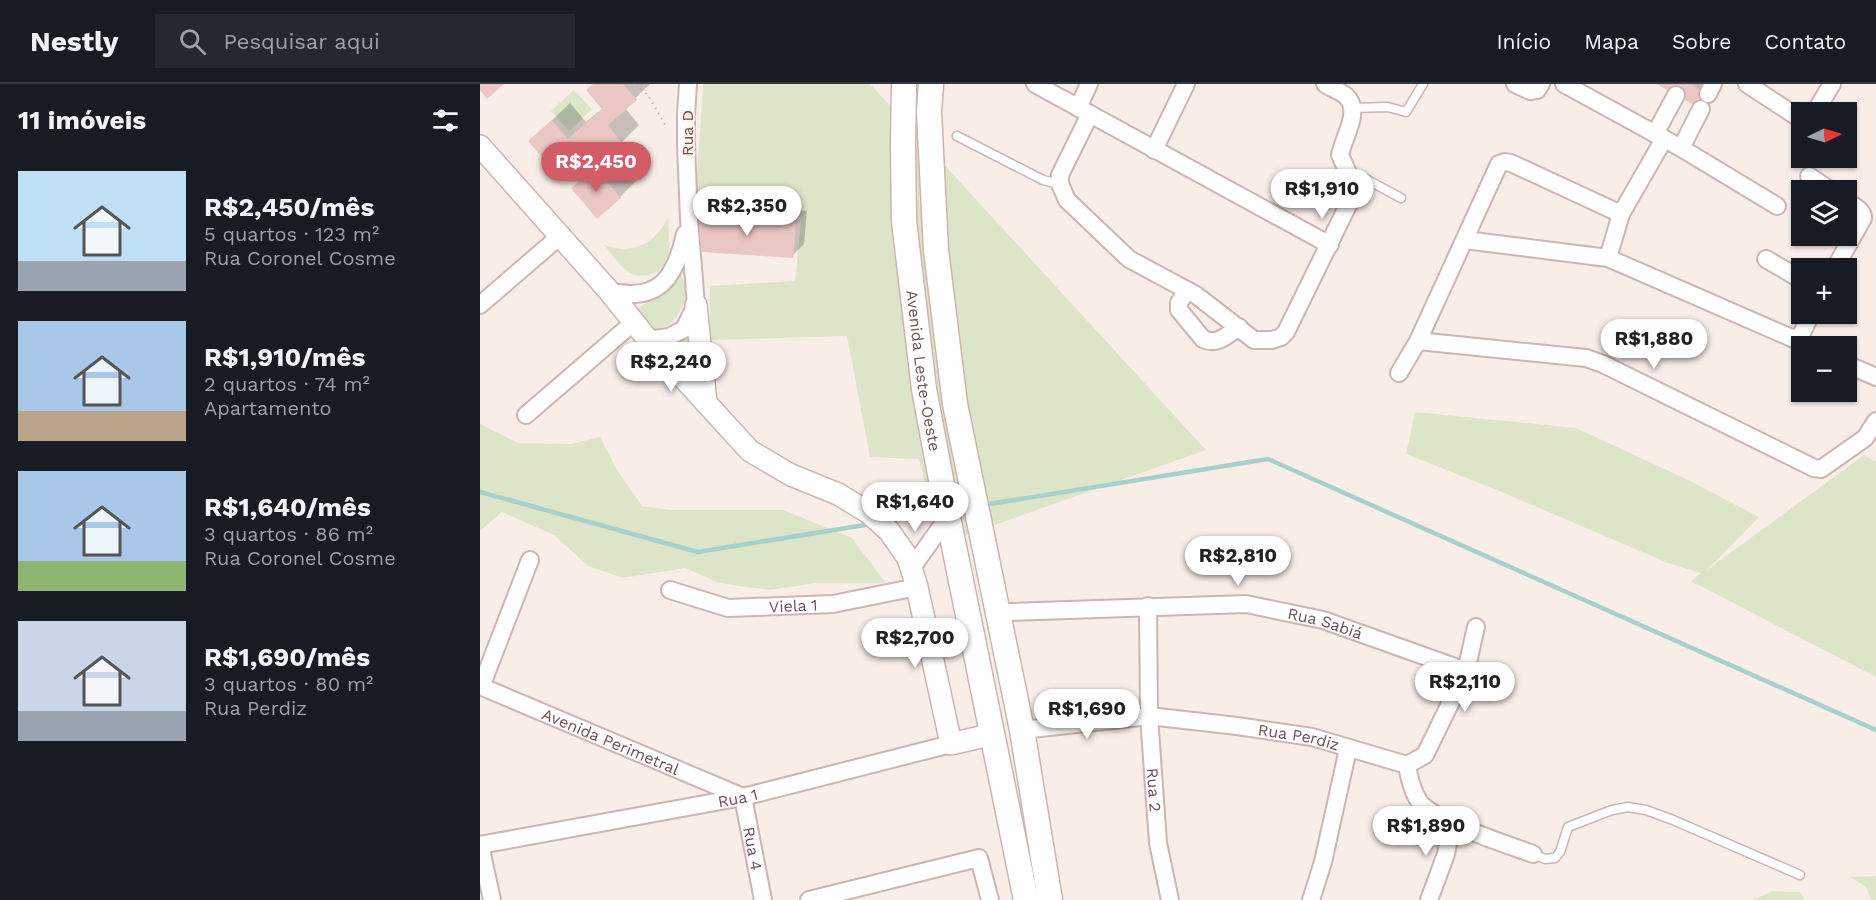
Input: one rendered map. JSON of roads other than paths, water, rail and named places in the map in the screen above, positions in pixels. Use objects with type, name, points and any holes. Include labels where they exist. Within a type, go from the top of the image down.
[{"type":"main road","name":"Avenida Leste-Oeste","points":[[904,84],[904,221],[916,332],[934,446],[1026,900]]},
{"type":"main road","name":"Avenida Leste-Oeste","points":[[931,84],[930,154],[936,250],[955,404],[1022,730],[1050,900]]},
{"type":"main road","points":[[913,298],[922,307],[928,309],[935,307],[941,298]]},
{"type":"main road","points":[[916,332],[934,328],[945,330]]},
{"type":"main road","points":[[1007,805],[1034,798]]},
{"type":"street","name":"Rua D","points":[[688,84],[686,115],[689,219],[696,305]]},
{"type":"street","points":[[1035,84],[1330,245]]},
{"type":"street","points":[[1089,84],[1084,111],[1060,175],[1060,184],[1067,200],[1129,259],[1197,295],[1254,340],[1272,340],[1281,337],[1286,332],[1354,193],[1354,186],[1340,155],[1352,116],[1352,108],[1346,96],[1325,84]]},
{"type":"street","points":[[1154,150],[1186,84]]},
{"type":"street","points":[[1515,84],[1530,92],[1537,90],[1541,84]]},
{"type":"street","points":[[1563,84],[1681,148],[1777,206]]},
{"type":"street","points":[[1747,84],[1791,113]]},
{"type":"street","points":[[1821,102],[1832,84]]},
{"type":"street","points":[[1608,258],[1621,214],[1659,137],[1676,95]]},
{"type":"street","points":[[1681,148],[1707,96]]},
{"type":"street","points":[[480,146],[750,451],[791,476],[838,494],[869,513],[889,531],[908,558],[914,578],[951,744]]},
{"type":"street","points":[[1399,374],[1418,341],[1499,164],[1511,163],[1621,214]]},
{"type":"street","points":[[1809,176],[1815,180]]},
{"type":"street","points":[[1857,208],[1863,214],[1863,218],[1857,229]]},
{"type":"street","name":"Rua D","points":[[609,291],[635,296],[652,291],[670,276],[680,257],[689,219]]},
{"type":"street","points":[[480,305],[560,236]]},
{"type":"street","points":[[1465,240],[1608,258],[1791,338]]},
{"type":"street","points":[[1766,258],[1791,273]]},
{"type":"street","points":[[1187,290],[1179,303],[1179,310],[1203,339],[1215,342],[1239,327]]},
{"type":"street","points":[[640,329],[654,339],[669,338],[684,328],[696,305]]},
{"type":"street","points":[[696,305],[706,402]]},
{"type":"street","points":[[526,415],[640,329]]},
{"type":"street","points":[[1418,341],[1586,358],[1603,364],[1821,469],[1865,438],[1876,421]]},
{"type":"street","points":[[1857,368],[1876,377]]},
{"type":"street","points":[[914,578],[948,517]]},
{"type":"street","points":[[481,686],[530,560]]},
{"type":"street","name":"Viela 1","points":[[670,590],[728,608],[833,604],[914,578]]},
{"type":"street","name":"Rua Sabiá","points":[[998,615],[1011,612],[1246,604],[1323,620],[1466,671]]},
{"type":"street","name":"Rua 2","points":[[1148,606],[1149,716],[1158,843],[1170,900]]},
{"type":"street","points":[[1476,627],[1466,671],[1425,755],[1407,765],[1409,778],[1419,802],[1438,817],[1533,854]]},
{"type":"street","name":"Avenida Perimetral","points":[[481,686],[743,797]]},
{"type":"street","name":"Rua Perdiz","points":[[1022,730],[1149,716],[1312,737],[1407,765]]},
{"type":"street","name":"Rua 1","points":[[480,845],[743,797],[993,734]]},
{"type":"street","points":[[1311,900],[1323,862],[1348,749]]},
{"type":"street","name":"Rua 4","points":[[743,797],[763,900]]},
{"type":"street","points":[[1429,900],[1446,854],[1452,823]]},
{"type":"street","points":[[480,845],[492,900]]},
{"type":"street","points":[[808,900],[979,858],[990,900]]},
{"type":"lane","points":[[1352,108],[1388,107],[1406,112],[1423,84]]},
{"type":"lane","points":[[957,136],[1043,180],[1060,184]]},
{"type":"lane","points":[[1350,179],[1364,178],[1401,198]]},
{"type":"lane","points":[[1533,854],[1545,859],[1555,858],[1560,852],[1568,827],[1612,810],[1628,807],[1646,810],[1673,820],[1800,875]]},
{"type":"waterway","points":[[983,505],[1268,459],[1876,730]]},
{"type":"waterway","points":[[480,492],[698,552],[865,525]]},
{"type":"waterway","points":[[893,520],[938,513]]}]
